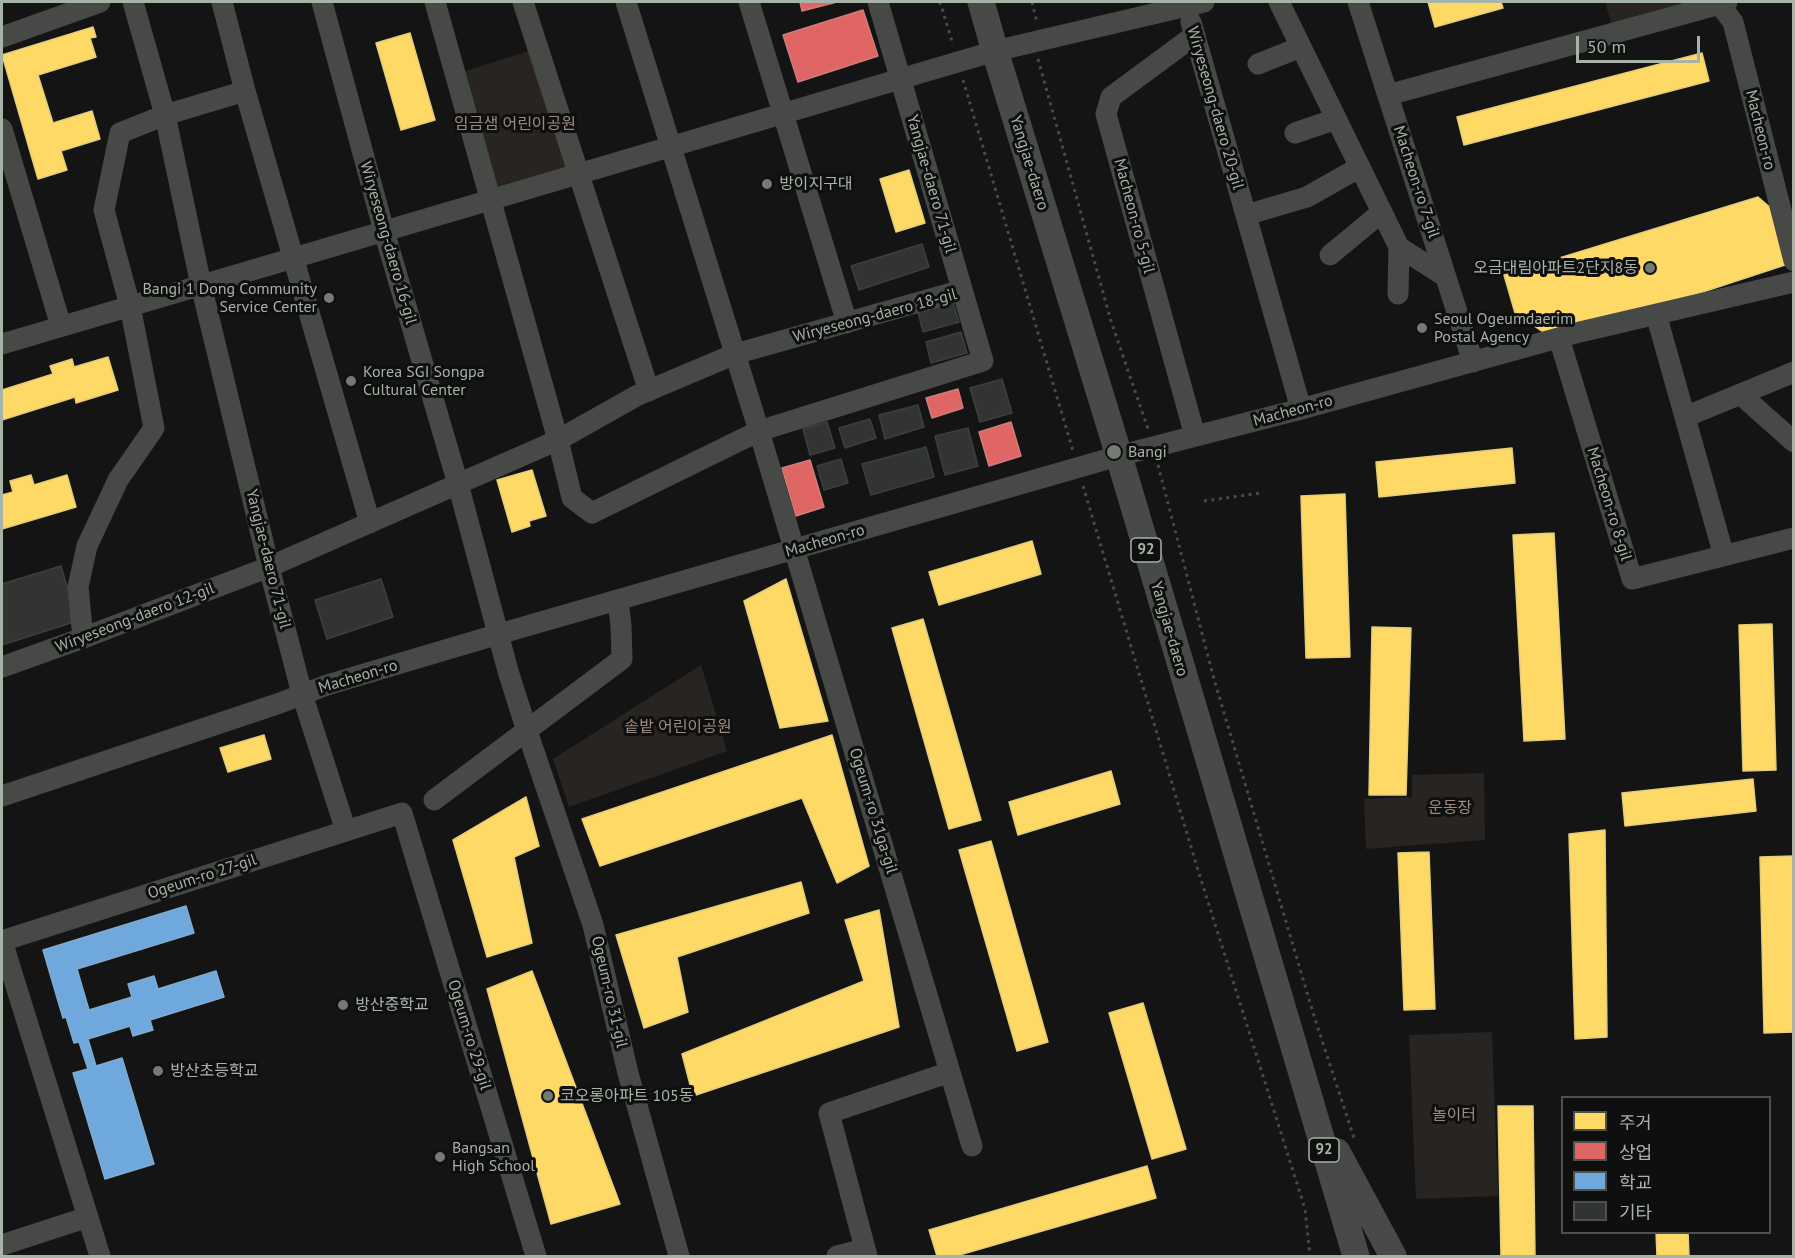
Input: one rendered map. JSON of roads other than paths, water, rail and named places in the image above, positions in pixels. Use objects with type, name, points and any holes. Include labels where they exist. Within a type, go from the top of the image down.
[{"type":"main road","name":"Yangjae-daero","points":[[981,2],[1119,456],[1356,1257]]},
{"type":"main road","points":[[1308,1100],[1393,1257]]},
{"type":"main road","points":[[1336,1257],[1339,1200]]},
{"type":"street","points":[[2,37],[100,2]]},
{"type":"street","name":"Yangjae-daero 71-gil","points":[[133,2],[165,116],[201,285],[269,567],[302,694],[346,831]]},
{"type":"street","points":[[222,2],[245,91],[370,523]]},
{"type":"street","name":"Wiryeseong-daero 16-gil","points":[[322,2],[384,231],[499,634]]},
{"type":"street","points":[[435,2],[558,440]]},
{"type":"street","points":[[523,2],[648,391]]},
{"type":"street","points":[[626,2],[795,549]]},
{"type":"street","points":[[749,2],[847,322]]},
{"type":"street","name":"Yangjae-daero 71-gil","points":[[878,2],[962,290]]},
{"type":"street","points":[[1279,2],[1399,247],[1398,294]]},
{"type":"street","name":"Macheon-ro 7-gil","points":[[1358,2],[1473,362]]},
{"type":"street","points":[[1388,95],[1721,2]]},
{"type":"street","name":"Macheon-ro","points":[[1721,2],[1733,22],[1794,261]]},
{"type":"street","points":[[2,344],[995,51],[1192,3]]},
{"type":"street","name":"Wiryeseong-daero 20-gil","points":[[1192,3],[1195,35],[1301,409]]},
{"type":"street","name":"Macheon-ro 5-gil","points":[[1195,35],[1111,97],[1106,114],[1195,436]]},
{"type":"street","points":[[1258,64],[1301,47]]},
{"type":"street","points":[[83,638],[78,587],[87,546],[118,480],[154,428],[130,306],[104,210],[120,133],[245,91]]},
{"type":"street","points":[[1295,133],[1336,119]]},
{"type":"street","points":[[2,129],[61,326]]},
{"type":"street","points":[[1246,215],[1307,197],[1360,167]]},
{"type":"street","points":[[1330,255],[1382,212]]},
{"type":"street","points":[[1399,247],[1446,277]]},
{"type":"street","name":"Macheon-ro","points":[[2,796],[327,685],[1119,456],[1559,338],[1794,282]]},
{"type":"street","name":"Wiryeseong-daero 18-gil","points":[[458,484],[558,440],[648,391],[735,354],[962,290],[983,361],[759,431],[592,513],[572,498],[558,440]]},
{"type":"street","points":[[1656,314],[1724,556]]},
{"type":"street","name":"Macheon-ro 8-gil","points":[[1559,338],[1632,579],[1794,538]]},
{"type":"street","points":[[1685,417],[1794,372]]},
{"type":"street","points":[[1740,394],[1794,442]]},
{"type":"street","points":[[269,567],[458,484]]},
{"type":"street","name":"Ogeum-ro 31ga-gil","points":[[795,549],[972,1146]]},
{"type":"street","name":"Wiryeseong-daero 12-gil","points":[[2,667],[269,567]]},
{"type":"street","points":[[434,800],[622,659],[618,600]]},
{"type":"street","name":"Ogeum-ro 31-gil","points":[[499,634],[527,730],[593,925],[628,1073],[679,1257]]},
{"type":"street","name":"Ogeum-ro 27-gil","points":[[100,1257],[2,941],[402,813]]},
{"type":"street","name":"Ogeum-ro 29-gil","points":[[402,813],[536,1257]]},
{"type":"street","points":[[837,1257],[866,1253],[829,1113],[950,1072]]},
{"type":"street","points":[[2,1245],[88,1217]]},
{"type":"place","name":"방이지구대","points":[[767,184]]},
{"type":"place","name":"오금대림아파트2단지8동","points":[[1650,268]]},
{"type":"place","name":"Bangi 1 Dong Community Service Center","points":[[329,298]]},
{"type":"place","name":"Seoul Ogeumdaerim Postal Agency","points":[[1422,328]]},
{"type":"place","name":"Korea SGI Songpa Cultural Center","points":[[351,381]]},
{"type":"place","name":"Bangi","points":[[1114,452]]},
{"type":"place","name":"방산중학교","points":[[343,1005]]},
{"type":"place","name":"방산초등학교","points":[[158,1071]]},
{"type":"place","name":"코오롱아파트 105동","points":[[548,1096]]},
{"type":"place","name":"Bangsan High School","points":[[440,1157]]},
{"type":"park label","name":"임금샘 어린이공원","points":[[515,124]]},
{"type":"park label","name":"솥밭 어린이공원","points":[[678,727]]},
{"type":"park label","name":"운동장","points":[[1450,808]]},
{"type":"park label","name":"놀이터","points":[[1454,1115]]}]
